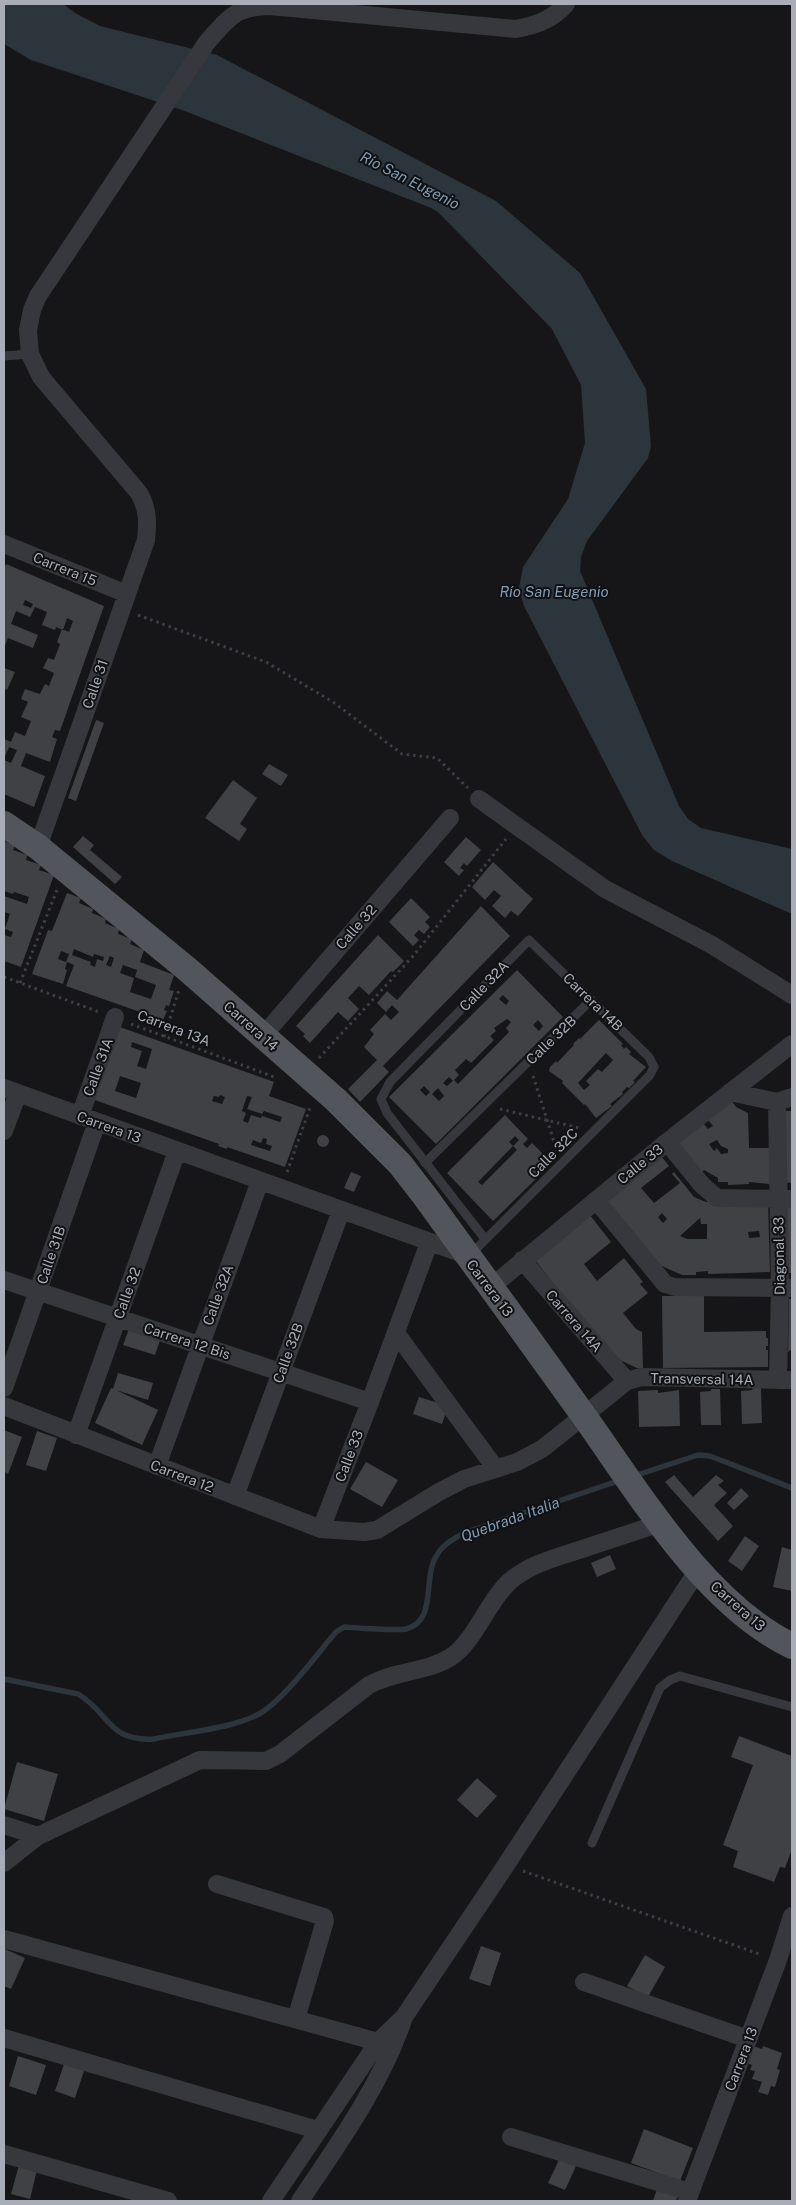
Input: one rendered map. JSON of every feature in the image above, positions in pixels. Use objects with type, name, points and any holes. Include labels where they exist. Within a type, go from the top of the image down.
[{"type":"main road","name":"Carrera 14","points":[[4,824],[66,869],[186,969],[262,1036],[400,1164],[477,1248]]},
{"type":"main road","name":"Carrera 13","points":[[477,1248],[491,1287],[661,1523],[698,1570],[748,1617],[780,1640],[792,1646]]},
{"type":"street","points":[[30,354],[28,330],[32,310],[38,296],[206,42],[235,12],[254,6],[270,6],[516,29],[539,24],[559,12],[566,4]]},
{"type":"street","name":"Calle 31","points":[[30,354],[41,377],[139,493],[146,505],[148,520],[146,540],[38,847]]},
{"type":"street","name":"Carrera 15","points":[[5,547],[124,601]]},
{"type":"street","points":[[479,799],[605,889],[712,945],[792,995]]},
{"type":"street","name":"Calle 32","points":[[262,1036],[450,818]]},
{"type":"street","name":"Calle 31A","points":[[80,1116],[116,1017]]},
{"type":"street","name":"Calle 33","points":[[491,1287],[667,1142],[792,1044]]},
{"type":"street","points":[[4,1131],[11,1091]]},
{"type":"street","name":"Carrera 13","points":[[11,1091],[429,1243],[477,1248]]},
{"type":"street","points":[[730,1092],[784,1100]]},
{"type":"street","name":"Diagonal 33","points":[[784,1100],[785,1380]]},
{"type":"street","name":"Calle 31B","points":[[4,1388],[98,1122]]},
{"type":"street","points":[[667,1142],[702,1185],[717,1198],[785,1199]]},
{"type":"street","name":"Calle 32","points":[[76,1435],[177,1151]]},
{"type":"street","name":"Calle 32A","points":[[157,1466],[260,1182]]},
{"type":"street","points":[[596,1200],[665,1284],[674,1287],[786,1288]]},
{"type":"street","name":"Calle 32B","points":[[235,1496],[341,1211]]},
{"type":"street","name":"Calle 33","points":[[321,1529],[429,1243]]},
{"type":"street","name":"Carrera 14A","points":[[522,1260],[627,1382]]},
{"type":"street","name":"Carrera 12 Bis","points":[[4,1280],[370,1402]]},
{"type":"street","points":[[396,1333],[496,1469],[517,1462],[542,1449],[627,1382]]},
{"type":"street","name":"Transversal 14A","points":[[627,1382],[641,1378],[785,1380]]},
{"type":"street","name":"Carrera 12","points":[[4,1406],[321,1529],[364,1532],[377,1530],[432,1496],[464,1480],[496,1469]]},
{"type":"street","points":[[4,1863],[38,1836],[200,1760],[266,1761],[280,1754],[369,1685],[398,1673],[435,1666],[454,1655],[472,1634],[508,1583],[529,1568],[661,1523]]},
{"type":"street","points":[[271,2201],[378,2042],[404,2017],[506,1866],[698,1570]]},
{"type":"street","points":[[4,1825],[38,1836]]},
{"type":"street","points":[[217,1884],[324,1917],[325,1921],[296,2019]]},
{"type":"street","name":"Carrera 13","points":[[689,2197],[778,1960],[792,1916]]},
{"type":"street","points":[[4,1939],[378,2042]]},
{"type":"street","points":[[584,1982],[748,2039]]},
{"type":"street","points":[[300,2201],[342,2138],[395,2045],[404,2017]]},
{"type":"street","points":[[4,2038],[318,2130]]},
{"type":"street","points":[[511,2137],[689,2197]]},
{"type":"street","points":[[4,2154],[168,2201]]},
{"type":"lane","points":[[4,356],[30,354]]},
{"type":"lane","name":"Carrera 14B","points":[[529,940],[649,1057],[654,1067]]},
{"type":"lane","name":"Calle 32A","points":[[425,1163],[386,1113],[381,1099],[390,1082],[529,940]]},
{"type":"lane","name":"Calle 32B","points":[[425,1163],[591,1000]]},
{"type":"lane","name":"Calle 32C","points":[[477,1248],[650,1076],[654,1067]]},
{"type":"lane","points":[[425,1163],[477,1248]]},
{"type":"lane","points":[[592,1843],[660,1688],[670,1680],[680,1676],[792,1707]]},
{"type":"path","points":[[124,601],[266,662],[333,702],[402,754],[437,758],[479,799]]},
{"type":"path","points":[[280,1189],[319,1089],[414,955],[516,826]]},
{"type":"path","points":[[20,983],[66,869]]},
{"type":"path","points":[[164,1036],[186,969]]},
{"type":"path","name":"Carrera 13A","points":[[4,976],[279,1079]]},
{"type":"path","points":[[528,1062],[562,1163]]},
{"type":"path","points":[[484,1105],[546,1118],[593,1132]]},
{"type":"path","points":[[506,1866],[778,1960]]},
{"type":"water","name":"Río San Eugenio","points":[[4,4],[63,4],[75,13],[100,26],[217,55],[496,201],[580,273],[646,389],[651,446],[648,458],[587,541],[581,557],[580,571],[679,806],[688,819],[701,828],[792,849],[792,914],[672,861],[654,850],[642,835],[524,606],[519,588],[523,567],[568,499],[585,443],[581,385],[552,329],[438,212],[182,110],[31,60],[4,44]]},
{"type":"building","points":[[6,564],[104,606],[60,731],[55,730],[52,737],[57,739],[50,762],[26,753],[21,766],[45,776],[34,807],[4,794],[4,760],[11,763],[17,750],[9,747],[4,759],[4,739],[11,742],[15,732],[25,736],[31,721],[21,717],[28,702],[21,699],[25,689],[40,694],[45,684],[49,686],[54,673],[43,668],[48,658],[54,660],[60,644],[57,642],[62,629],[56,627],[55,630],[42,625],[47,612],[35,607],[30,617],[16,611],[11,624],[38,635],[33,648],[8,638],[4,648],[4,570]],"holes":[[[25,600],[33,604],[31,608],[23,605]],[[67,618],[73,621],[69,632],[63,630]]]},
{"type":"building","points":[[4,668],[15,672],[7,690],[4,688]]},
{"type":"building","points":[[96,720],[104,723],[76,801],[68,798]]},
{"type":"building","points":[[269,764],[288,775],[281,786],[262,774]]},
{"type":"building","points":[[233,780],[257,798],[240,824],[247,829],[239,841],[205,818]]},
{"type":"building","points":[[83,836],[94,845],[90,850],[122,877],[115,884],[73,847]]},
{"type":"building","points":[[466,837],[481,850],[467,866],[464,863],[460,868],[464,870],[459,876],[444,862]]},
{"type":"building","points":[[4,841],[15,845],[13,850],[27,855],[26,860],[41,865],[39,870],[54,875],[21,967],[4,961],[4,935],[11,937],[13,932],[5,929],[10,914],[4,912],[4,896],[27,904],[29,897],[4,891]]},
{"type":"building","points":[[493,862],[533,899],[518,916],[511,911],[505,918],[492,906],[501,896],[494,890],[485,900],[472,887]]},
{"type":"building","points":[[67,893],[81,898],[79,903],[93,909],[92,913],[106,919],[105,923],[119,929],[118,934],[132,939],[130,944],[144,950],[140,962],[174,975],[169,990],[174,991],[169,1006],[166,1005],[164,1010],[167,1011],[163,1020],[66,986],[74,965],[67,962],[63,984],[32,974],[48,930],[52,931]],"holes":[[[74,949],[93,957],[94,954],[104,957],[103,961],[97,959],[95,967],[90,965],[91,962],[72,955]],[[61,951],[69,954],[66,962],[58,959]],[[110,956],[114,958],[111,967],[106,965]],[[123,965],[137,970],[135,977],[156,985],[151,999],[130,992],[134,978],[120,973]]]},
{"type":"building","points":[[411,898],[430,917],[425,922],[430,927],[424,934],[419,930],[414,935],[419,940],[413,946],[389,922]]},
{"type":"building","points":[[481,906],[510,936],[383,1066],[389,1072],[360,1102],[348,1089],[377,1060],[364,1047],[374,1034],[370,1030],[385,1014],[391,1020],[399,1012],[392,1005],[386,1012],[377,1003],[387,991],[397,1000]]},
{"type":"building","points":[[378,935],[404,961],[393,972],[391,971],[369,995],[359,986],[348,998],[359,1009],[348,1021],[338,1012],[310,1043],[303,1036],[305,1034],[296,1026]]},
{"type":"building","points":[[517,970],[563,1017],[436,1144],[389,1097]],"holes":[[[503,995],[509,1001],[506,1005],[499,999]],[[507,1019],[511,1022],[506,1028],[509,1032],[458,1084],[454,1080],[459,1075],[455,1070],[466,1059],[471,1063],[494,1040],[490,1036],[496,1031],[494,1028]],[[538,1020],[543,1026],[539,1031],[533,1025]],[[449,1077],[453,1081],[447,1086],[443,1083]],[[424,1086],[430,1092],[426,1096],[420,1090]],[[438,1088],[444,1096],[439,1101],[432,1094]]]},
{"type":"building","points":[[599,1020],[623,1044],[621,1045],[624,1049],[626,1047],[631,1052],[629,1054],[646,1067],[633,1081],[635,1082],[629,1088],[627,1087],[622,1092],[623,1094],[610,1104],[612,1106],[596,1118],[585,1104],[562,1083],[563,1081],[549,1071],[550,1067],[556,1061],[557,1063],[573,1044]],"holes":[[[606,1053],[613,1060],[602,1072],[598,1069],[586,1081],[590,1085],[584,1090],[578,1083]]]},
{"type":"building","points":[[117,1026],[274,1082],[269,1096],[306,1109],[285,1167],[227,1147],[227,1149],[218,1146],[219,1144],[92,1099]],"holes":[[[132,1042],[152,1049],[146,1069],[137,1066],[142,1051],[131,1047]],[[120,1076],[141,1083],[136,1098],[115,1091]],[[220,1095],[225,1097],[222,1104],[212,1101],[214,1096],[219,1097]],[[247,1096],[252,1097],[247,1109],[262,1114],[264,1111],[282,1117],[280,1122],[262,1116],[261,1118],[251,1115],[248,1123],[243,1121],[246,1113],[242,1111]],[[263,1138],[267,1139],[266,1144],[272,1146],[270,1151],[251,1145],[253,1140],[261,1143]]]},
{"type":"building","points":[[728,1096],[736,1107],[748,1113],[749,1148],[770,1148],[770,1184],[749,1182],[749,1184],[728,1185],[728,1182],[718,1182],[718,1178],[704,1170],[701,1173],[672,1142]],"holes":[[[708,1120],[713,1126],[708,1129],[703,1123]],[[717,1140],[721,1146],[728,1149],[728,1153],[721,1154],[717,1148],[714,1151],[709,1144]]]},
{"type":"building","points":[[784,1111],[792,1111],[792,1183],[781,1182]]},
{"type":"building","points":[[505,1115],[528,1139],[523,1144],[527,1148],[532,1143],[552,1163],[493,1221],[447,1173]],"holes":[[[515,1136],[519,1140],[513,1146],[509,1142]],[[513,1146],[517,1150],[482,1185],[478,1182]]]},
{"type":"building","points":[[321,1135],[325,1135],[329,1141],[325,1147],[321,1147],[317,1143],[317,1139]]},
{"type":"building","points":[[657,1151],[669,1166],[641,1188],[654,1203],[680,1183],[672,1174],[674,1172],[694,1197],[706,1202],[768,1201],[770,1272],[708,1274],[708,1271],[696,1272],[696,1275],[682,1275],[655,1263],[603,1198]],"holes":[[[662,1213],[667,1219],[663,1223],[658,1217]],[[700,1218],[701,1224],[707,1224],[707,1239],[687,1239],[680,1236]],[[759,1231],[760,1237],[749,1238],[748,1232]]]},
{"type":"building","points":[[351,1172],[361,1176],[354,1192],[344,1188]]},
{"type":"building","points":[[782,1201],[792,1201],[792,1273],[782,1273]]},
{"type":"building","points":[[586,1210],[611,1242],[584,1264],[597,1281],[624,1258],[643,1282],[640,1284],[648,1293],[623,1313],[636,1329],[642,1332],[643,1368],[637,1368],[611,1356],[531,1255]]},
{"type":"building","points":[[662,1296],[704,1296],[704,1332],[766,1331],[766,1338],[768,1338],[766,1350],[768,1350],[768,1367],[663,1368]]},
{"type":"building","points":[[789,1299],[792,1299],[792,1349],[788,1352]]},
{"type":"building","points":[[129,1329],[160,1340],[155,1355],[123,1345]]},
{"type":"building","points":[[118,1373],[153,1383],[148,1400],[116,1390],[158,1410],[142,1445],[95,1423],[111,1388],[113,1389]]},
{"type":"building","points":[[752,1388],[761,1388],[762,1423],[742,1424],[741,1391],[753,1390]]},
{"type":"building","points":[[711,1389],[720,1389],[721,1425],[701,1425],[700,1392],[711,1391]]},
{"type":"building","points":[[658,1390],[658,1393],[679,1390],[680,1426],[639,1427],[638,1391]]},
{"type":"building","points":[[419,1397],[448,1406],[442,1424],[413,1414]]},
{"type":"building","points":[[4,1430],[22,1437],[8,1474],[4,1472]]},
{"type":"building","points":[[37,1431],[57,1438],[46,1471],[26,1465]]},
{"type":"building","points":[[366,1462],[398,1480],[382,1507],[350,1489]]},
{"type":"building","points":[[674,1475],[693,1497],[716,1475],[724,1481],[718,1485],[727,1493],[714,1505],[733,1526],[718,1541],[665,1482]]},
{"type":"building","points":[[741,1488],[749,1496],[734,1510],[727,1503]]},
{"type":"building","points":[[745,1536],[759,1546],[742,1571],[728,1561]]},
{"type":"building","points":[[782,1547],[792,1550],[792,1591],[773,1587]]},
{"type":"building","points":[[610,1555],[616,1569],[597,1577],[591,1563]]},
{"type":"building","points":[[739,1736],[792,1756],[792,1849],[785,1868],[780,1867],[774,1882],[733,1867],[738,1851],[723,1845],[753,1765],[731,1757]]},
{"type":"building","points":[[17,1762],[58,1774],[44,1821],[4,1809]]},
{"type":"building","points":[[477,1778],[497,1796],[477,1818],[457,1800]]},
{"type":"building","points":[[481,1946],[501,1953],[490,1986],[469,1979]]},
{"type":"building","points":[[5,1949],[25,1958],[11,1989],[4,1986]]},
{"type":"building","points":[[645,1955],[665,1967],[648,1997],[627,1986]]},
{"type":"building","points":[[753,2046],[762,2049],[763,2046],[782,2053],[777,2069],[780,2070],[775,2087],[771,2086],[768,2095],[758,2092],[762,2082],[752,2079],[755,2071],[750,2070],[752,2065],[747,2063]]},
{"type":"building","points":[[18,2056],[46,2065],[36,2095],[9,2086]]},
{"type":"building","points":[[65,2061],[85,2068],[75,2098],[55,2091]]},
{"type":"building","points":[[644,2129],[693,2148],[680,2181],[631,2163]]},
{"type":"building","points":[[560,2158],[576,2166],[565,2190],[548,2183]]},
{"type":"building","points":[[19,2165],[37,2170],[30,2199],[11,2194]]},
{"type":"building","points":[[658,2186],[679,2193],[676,2201],[653,2201]]},
{"type":"waterway","name":"Quebrada Italia","points":[[634,1476],[698,1455],[710,1456],[792,1488]]},
{"type":"waterway","name":"Quebrada Italia","points":[[4,1679],[78,1694],[97,1709],[118,1731],[139,1739],[154,1739],[208,1730],[248,1719],[259,1714],[278,1699],[336,1632],[344,1627],[400,1630],[416,1624],[426,1608],[433,1564],[439,1551],[453,1540],[464,1533],[621,1480]]}]
